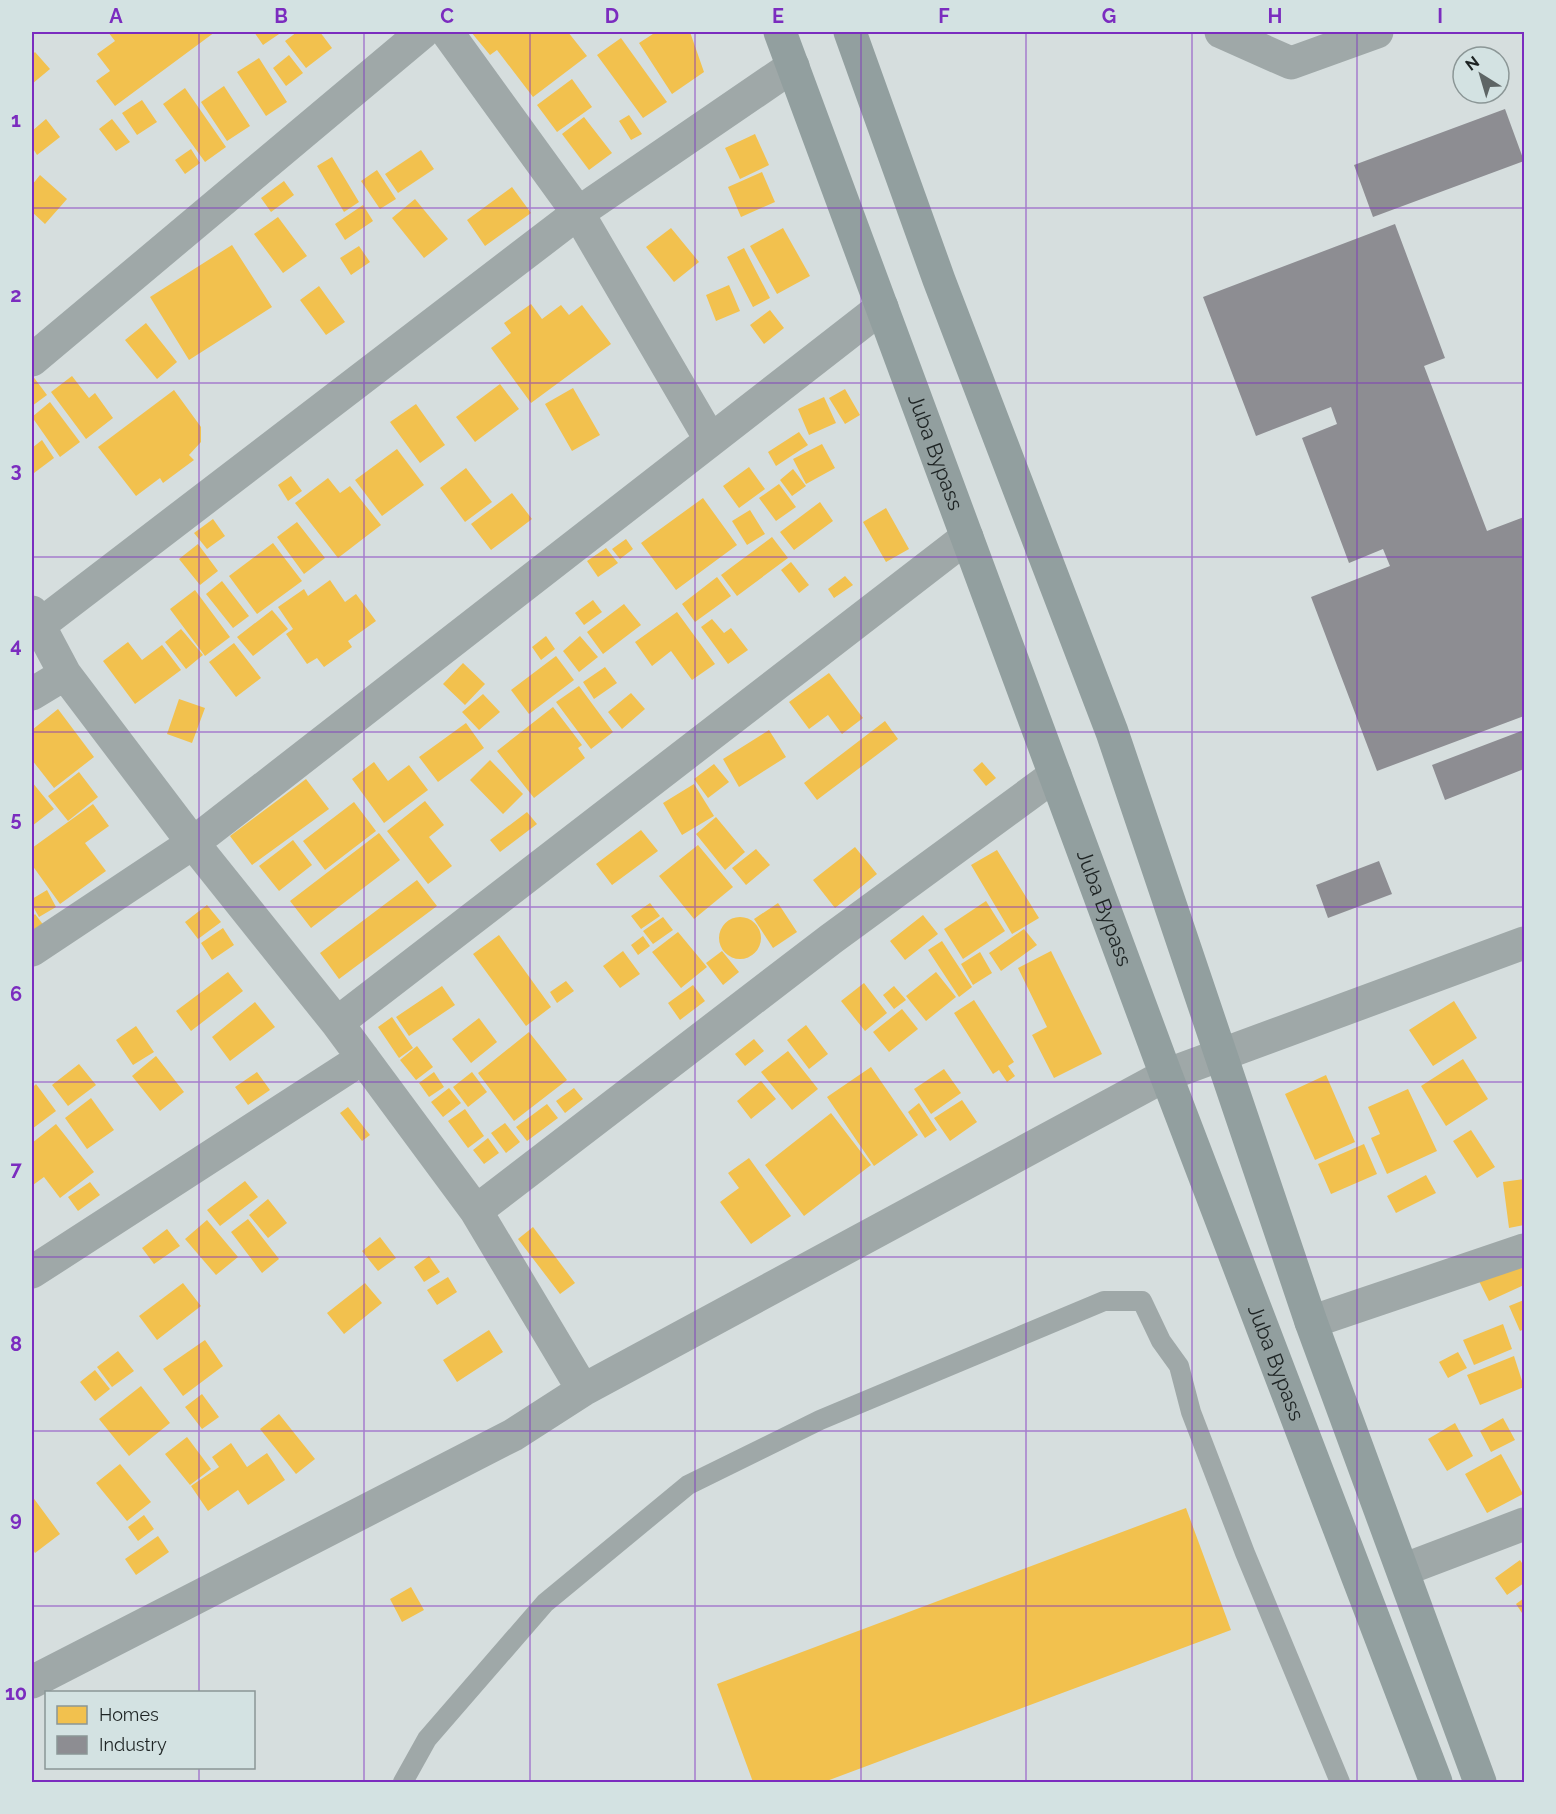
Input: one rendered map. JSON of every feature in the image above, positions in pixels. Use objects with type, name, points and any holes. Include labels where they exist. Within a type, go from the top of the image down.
[{"type":"main road","name":"Juba Bypass","points":[[780,32],[1166,1075],[1436,1782]]},
{"type":"main road","points":[[850,32],[939,279],[1112,732],[1223,1054],[1311,1322],[1480,1782]]},
{"type":"street","points":[[32,360],[423,32]]},
{"type":"street","points":[[447,32],[578,213],[710,439]]},
{"type":"street","points":[[1221,32],[1291,63],[1377,32]]},
{"type":"street","points":[[582,1390],[476,1211],[337,1023],[193,843],[65,674],[36,618],[578,213],[793,66]]},
{"type":"street","points":[[32,950],[193,843],[710,439],[882,308]]},
{"type":"street","points":[[337,1023],[967,537]]},
{"type":"street","points":[[32,694],[65,674]]},
{"type":"street","points":[[476,1211],[831,939],[1055,775]]},
{"type":"street","points":[[32,1682],[513,1435],[582,1390],[1166,1075],[1524,943]]},
{"type":"street","points":[[32,1272],[363,1059]]},
{"type":"street","points":[[1311,1322],[1524,1250]]},
{"type":"street","points":[[1403,1570],[1524,1524]]},
{"type":"lane","points":[[403,1782],[427,1739],[545,1603],[688,1485],[820,1420],[1104,1301],[1142,1301],[1161,1341],[1179,1366],[1191,1412],[1241,1542],[1340,1782]]},
{"type":"building: Homes","points":[[108,32],[215,32],[115,106],[96,81],[110,71],[97,54],[115,41]]},
{"type":"building: Homes","points":[[254,32],[282,32],[263,45]]},
{"type":"building: Homes","points":[[297,32],[320,32],[332,48],[306,68],[285,41]]},
{"type":"building: Homes","points":[[471,32],[554,32],[556,34],[568,32],[587,56],[533,97],[497,50],[490,55]]},
{"type":"building: Homes","points":[[656,32],[690,32],[704,72],[672,94],[639,43]]},
{"type":"building: Homes","points":[[621,38],[667,102],[643,118],[597,55]]},
{"type":"building: Homes","points":[[35,52],[50,69],[32,84],[32,55]]},
{"type":"building: Homes","points":[[289,55],[303,73],[286,86],[273,68]]},
{"type":"building: Homes","points":[[259,58],[287,102],[266,116],[237,72]]},
{"type":"building: Homes","points":[[572,79],[592,107],[557,132],[537,105]]},
{"type":"building: Homes","points":[[224,86],[250,126],[227,141],[201,102]]},
{"type":"building: Homes","points":[[185,88],[226,147],[205,162],[163,104]]},
{"type":"building: Homes","points":[[142,100],[157,122],[137,135],[122,113]]},
{"type":"building: Homes","points":[[629,115],[642,134],[631,140],[619,121]]},
{"type":"building: Homes","points":[[584,117],[612,153],[589,170],[562,134]]},
{"type":"building: Homes","points":[[46,119],[60,137],[37,155],[32,147],[32,131]]},
{"type":"building: Homes","points":[[112,119],[130,142],[116,151],[99,129]]},
{"type":"building: Homes","points":[[755,134],[769,165],[740,179],[725,148]]},
{"type":"building: Homes","points":[[191,149],[200,163],[185,174],[175,160]]},
{"type":"building: Homes","points":[[421,150],[434,169],[398,193],[385,174]]},
{"type":"building: Homes","points":[[332,157],[359,202],[344,212],[317,166]]},
{"type":"building: Homes","points":[[377,170],[396,199],[380,209],[361,181]]},
{"type":"building: Homes","points":[[762,172],[775,202],[741,217],[728,187]]},
{"type":"building: Homes","points":[[40,175],[67,199],[45,224],[32,212],[32,185]]},
{"type":"building: Homes","points":[[284,181],[294,195],[271,212],[261,198]]},
{"type":"building: Homes","points":[[512,187],[531,213],[485,246],[467,220]]},
{"type":"building: Homes","points":[[415,199],[448,239],[424,258],[392,218]]},
{"type":"building: Homes","points":[[363,205],[373,221],[345,240],[335,224]]},
{"type":"building: Homes","points":[[278,217],[307,256],[283,273],[254,234]]},
{"type":"building: Homes","points":[[671,228],[699,262],[674,282],[646,247]]},
{"type":"building: Homes","points":[[783,228],[810,276],[777,294],[750,246]]},
{"type":"building: Homes","points":[[232,245],[272,307],[189,360],[150,297]]},
{"type":"building: Homes","points":[[359,246],[370,262],[351,275],[340,258]]},
{"type":"building: Homes","points":[[744,248],[770,298],[753,307],[727,257]]},
{"type":"building: Homes","points":[[729,285],[740,311],[716,321],[706,295]]},
{"type":"building: Homes","points":[[319,286],[345,322],[326,335],[300,300]]},
{"type":"building: Homes","points":[[531,304],[542,319],[561,305],[569,315],[582,305],[611,344],[531,403],[491,348],[511,333],[504,323]]},
{"type":"building: Homes","points":[[770,310],[784,328],[764,344],[750,325]]},
{"type":"building: Homes","points":[[146,323],[177,362],[157,379],[125,340]]},
{"type":"building: Homes","points":[[32,375],[47,395],[32,406]]},
{"type":"building: Homes","points":[[72,376],[89,398],[95,393],[113,418],[86,439],[51,392]]},
{"type":"building: Homes","points":[[500,384],[519,409],[475,442],[456,417]]},
{"type":"building: Homes","points":[[573,388],[600,435],[572,451],[545,404]]},
{"type":"building: Homes","points":[[845,389],[860,415],[845,424],[829,398]]},
{"type":"building: Homes","points":[[174,390],[201,427],[201,442],[189,455],[194,460],[163,483],[160,478],[136,496],[98,447]]},
{"type":"building: Homes","points":[[824,397],[836,423],[809,435],[798,409]]},
{"type":"building: Homes","points":[[50,402],[80,442],[60,457],[32,417]]},
{"type":"building: Homes","points":[[416,404],[445,445],[420,463],[390,422]]},
{"type":"building: Homes","points":[[799,432],[808,445],[776,466],[768,452]]},
{"type":"building: Homes","points":[[42,440],[54,458],[34,473],[32,448]]},
{"type":"building: Homes","points":[[822,444],[835,468],[806,484],[793,459]]},
{"type":"building: Homes","points":[[397,449],[424,485],[382,516],[355,480]]},
{"type":"building: Homes","points":[[749,467],[765,489],[739,508],[723,486]]},
{"type":"building: Homes","points":[[466,468],[492,502],[465,522],[440,488]]},
{"type":"building: Homes","points":[[793,469],[806,486],[792,496],[780,480]]},
{"type":"building: Homes","points":[[291,476],[302,491],[288,501],[278,485]]},
{"type":"building: Homes","points":[[328,478],[340,493],[350,486],[381,525],[338,558],[295,503]]},
{"type":"building: Homes","points":[[779,484],[796,507],[776,521],[759,498]]},
{"type":"building: Homes","points":[[512,493],[532,519],[491,550],[471,524]]},
{"type":"building: Homes","points":[[703,498],[737,545],[676,590],[641,543]]},
{"type":"building: Homes","points":[[820,502],[833,521],[794,550],[780,532]]},
{"type":"building: Homes","points":[[886,508],[909,549],[886,562],[863,522]]},
{"type":"building: Homes","points":[[750,510],[765,534],[747,545],[732,521]]},
{"type":"building: Homes","points":[[213,519],[225,536],[207,549],[194,533]]},
{"type":"building: Homes","points":[[297,522],[325,558],[304,574],[277,537]]},
{"type":"building: Homes","points":[[772,537],[788,558],[737,596],[721,575]]},
{"type":"building: Homes","points":[[626,539],[633,549],[620,559],[612,549]]},
{"type":"building: Homes","points":[[273,543],[302,581],[257,614],[229,576]]},
{"type":"building: Homes","points":[[198,544],[218,571],[200,585],[179,559]]},
{"type":"building: Homes","points":[[606,548],[618,563],[598,577],[587,561]]},
{"type":"building: Homes","points":[[791,562],[809,585],[799,593],[781,570]]},
{"type":"building: Homes","points":[[845,576],[853,585],[834,598],[828,589]]},
{"type":"building: Homes","points":[[717,577],[731,596],[695,622],[682,604]]},
{"type":"building: Homes","points":[[330,580],[345,602],[356,594],[376,621],[348,641],[352,647],[324,667],[317,658],[307,664],[286,634],[293,629],[278,607],[304,589],[308,596]]},
{"type":"building: Homes","points":[[222,581],[249,616],[233,628],[206,594]]},
{"type":"building: Homes","points":[[195,590],[230,637],[205,656],[170,609]]},
{"type":"building: Homes","points":[[593,600],[602,612],[584,625],[575,613]]},
{"type":"building: Homes","points":[[624,604],[641,625],[603,654],[587,632]]},
{"type":"building: Homes","points":[[272,610],[288,629],[253,656],[237,637]]},
{"type":"building: Homes","points":[[677,612],[715,664],[692,680],[671,651],[652,666],[635,642]]},
{"type":"building: Homes","points":[[712,619],[724,633],[731,628],[748,650],[728,664],[701,627]]},
{"type":"building: Homes","points":[[181,629],[203,655],[186,669],[165,642]]},
{"type":"building: Homes","points":[[546,636],[555,649],[541,660],[532,647]]},
{"type":"building: Homes","points":[[580,636],[598,657],[579,672],[563,651]]},
{"type":"building: Homes","points":[[128,642],[142,660],[162,645],[181,670],[135,704],[103,661]]},
{"type":"building: Homes","points":[[234,643],[261,678],[236,697],[209,662]]},
{"type":"building: Homes","points":[[556,656],[574,680],[529,714],[511,690]]},
{"type":"building: Homes","points":[[463,663],[485,684],[465,705],[443,684]]},
{"type":"building: Homes","points":[[605,667],[617,683],[594,699],[583,682]]},
{"type":"building: Homes","points":[[829,673],[863,718],[842,734],[828,715],[809,729],[789,702]]},
{"type":"building: Homes","points":[[579,686],[613,732],[591,749],[556,702]]},
{"type":"building: Homes","points":[[631,693],[645,709],[622,729],[608,712]]},
{"type":"building: Homes","points":[[483,694],[500,712],[479,730],[462,712]]},
{"type":"building: Homes","points":[[179,699],[205,708],[192,743],[167,734]]},
{"type":"building: Homes","points":[[553,707],[582,745],[578,748],[585,758],[534,798],[497,751]]},
{"type":"building: Homes","points":[[58,709],[94,757],[54,788],[32,760],[32,730]]},
{"type":"building: Homes","points":[[885,721],[898,739],[817,800],[804,783]]},
{"type":"building: Homes","points":[[466,723],[484,748],[438,782],[419,757]]},
{"type":"building: Homes","points":[[769,730],[786,757],[739,787],[723,759]]},
{"type":"building: Homes","points":[[490,760],[523,794],[503,814],[470,780]]},
{"type":"building: Homes","points":[[374,762],[388,781],[409,765],[428,790],[384,823],[352,779]]},
{"type":"building: Homes","points":[[982,762],[996,778],[986,786],[973,770]]},
{"type":"building: Homes","points":[[714,764],[729,782],[708,798],[694,779]]},
{"type":"building: Homes","points":[[79,772],[98,797],[68,821],[48,796]]},
{"type":"building: Homes","points":[[306,779],[329,809],[252,865],[230,836]]},
{"type":"building: Homes","points":[[32,782],[54,809],[32,826]]},
{"type":"building: Homes","points":[[694,784],[714,816],[682,835],[663,803]]},
{"type":"building: Homes","points":[[425,801],[444,825],[429,837],[452,866],[428,884],[387,831]]},
{"type":"building: Homes","points":[[354,802],[376,831],[325,870],[303,841]]},
{"type":"building: Homes","points":[[93,804],[109,826],[85,843],[106,871],[60,904],[32,865],[32,848]]},
{"type":"building: Homes","points":[[527,812],[537,824],[500,852],[490,840]]},
{"type":"building: Homes","points":[[716,817],[745,852],[725,870],[696,834]]},
{"type":"building: Homes","points":[[641,830],[658,851],[612,885],[596,864]]},
{"type":"building: Homes","points":[[379,833],[400,860],[311,928],[290,901]]},
{"type":"building: Homes","points":[[293,840],[312,865],[279,891],[259,866]]},
{"type":"building: Homes","points":[[698,845],[733,887],[694,919],[659,876]]},
{"type":"building: Homes","points":[[855,847],[877,874],[835,908],[813,880]]},
{"type":"building: Homes","points":[[756,849],[770,865],[746,885],[732,868]]},
{"type":"building: Homes","points":[[997,850],[1039,918],[1012,934],[971,865]]},
{"type":"building: Homes","points":[[417,880],[437,906],[339,979],[320,953]]},
{"type":"building: Homes","points":[[47,890],[56,907],[39,917],[32,905],[32,899]]},
{"type":"building: Homes","points":[[986,901],[1005,931],[963,959],[944,929]]},
{"type":"building: Homes","points":[[650,903],[660,916],[641,929],[631,916]]},
{"type":"building: Homes","points":[[778,903],[797,932],[773,948],[754,919]]},
{"type":"building: Homes","points":[[207,905],[221,922],[198,939],[185,922]]},
{"type":"building: Homes","points":[[35,914],[48,931],[32,943],[32,917]]},
{"type":"building: Homes","points":[[923,915],[938,934],[905,960],[890,941]]},
{"type":"building: Homes","points":[[663,917],[673,930],[653,944],[643,931]]},
{"type":"building: Homes","points":[[740,917],[755,923],[761,938],[755,953],[740,959],[725,953],[719,938],[725,923]]},
{"type":"building: Homes","points":[[223,928],[234,945],[212,960],[201,943]]},
{"type":"building: Homes","points":[[1024,929],[1037,945],[1001,971],[989,953]]},
{"type":"building: Homes","points":[[678,932],[707,967],[681,988],[652,952]]},
{"type":"building: Homes","points":[[499,935],[551,1007],[526,1026],[473,954]]},
{"type":"building: Homes","points":[[643,936],[650,946],[638,955],[631,945]]},
{"type":"building: Homes","points":[[942,941],[972,987],[959,997],[928,950]]},
{"type":"building: Homes","points":[[623,951],[640,974],[620,988],[603,966]]},
{"type":"building: Homes","points":[[722,951],[739,972],[723,985],[706,963]]},
{"type":"building: Homes","points":[[1051,951],[1102,1054],[1054,1078],[1032,1035],[1047,1027],[1018,968]]},
{"type":"building: Homes","points":[[980,952],[992,973],[973,985],[961,964]]},
{"type":"building: Homes","points":[[228,972],[243,991],[191,1031],[176,1011]]},
{"type":"building: Homes","points":[[936,972],[956,997],[926,1021],[906,996]]},
{"type":"building: Homes","points":[[566,981],[574,991],[557,1003],[550,992]]},
{"type":"building: Homes","points":[[864,983],[887,1013],[865,1031],[841,1001]]},
{"type":"building: Homes","points":[[693,985],[705,1001],[680,1020],[668,1003]]},
{"type":"building: Homes","points":[[442,986],[455,1005],[409,1036],[396,1017]]},
{"type":"building: Homes","points":[[894,986],[906,1000],[894,1009],[883,995]]},
{"type":"building: Homes","points":[[974,1000],[1014,1062],[1008,1066],[1015,1076],[1007,1082],[999,1070],[993,1074],[954,1013]]},
{"type":"building: Homes","points":[[1454,1001],[1477,1038],[1433,1066],[1409,1030]]},
{"type":"building: Homes","points":[[255,1002],[275,1027],[230,1061],[212,1037]]},
{"type":"building: Homes","points":[[902,1009],[918,1029],[889,1052],[873,1032]]},
{"type":"building: Homes","points":[[392,1017],[413,1048],[399,1058],[378,1027]]},
{"type":"building: Homes","points":[[479,1018],[497,1042],[471,1063],[452,1039]]},
{"type":"building: Homes","points":[[806,1025],[828,1054],[809,1069],[787,1040]]},
{"type":"building: Homes","points":[[136,1026],[154,1052],[133,1065],[116,1040]]},
{"type":"building: Homes","points":[[529,1032],[567,1080],[514,1121],[478,1073]]},
{"type":"building: Homes","points":[[754,1039],[764,1051],[745,1066],[735,1054]]},
{"type":"building: Homes","points":[[417,1046],[433,1067],[416,1080],[400,1060]]},
{"type":"building: Homes","points":[[788,1051],[818,1089],[792,1110],[761,1072]]},
{"type":"building: Homes","points":[[156,1056],[184,1092],[160,1111],[132,1076]]},
{"type":"building: Homes","points":[[1463,1059],[1488,1099],[1446,1126],[1421,1086]]},
{"type":"building: Homes","points":[[79,1064],[96,1085],[68,1106],[52,1085]]},
{"type":"building: Homes","points":[[871,1067],[918,1135],[874,1166],[827,1097]]},
{"type":"building: Homes","points":[[944,1069],[961,1093],[931,1114],[914,1089]]},
{"type":"building: Homes","points":[[257,1072],[270,1090],[248,1105],[235,1087]]},
{"type":"building: Homes","points":[[434,1072],[444,1087],[429,1097],[419,1083]]},
{"type":"building: Homes","points":[[472,1072],[487,1092],[468,1107],[453,1087]]},
{"type":"building: Homes","points":[[1326,1075],[1355,1142],[1315,1160],[1285,1094]]},
{"type":"building: Homes","points":[[761,1081],[776,1099],[751,1119],[737,1101]]},
{"type":"building: Homes","points":[[36,1084],[56,1111],[32,1129],[32,1088]]},
{"type":"building: Homes","points":[[449,1088],[461,1103],[443,1117],[431,1102]]},
{"type":"building: Homes","points":[[574,1088],[583,1099],[565,1113],[556,1101]]},
{"type":"building: Homes","points":[[1408,1089],[1437,1151],[1387,1174],[1371,1138],[1380,1134],[1368,1107]]},
{"type":"building: Homes","points":[[91,1098],[114,1130],[87,1149],[65,1118]]},
{"type":"building: Homes","points":[[962,1100],[977,1122],[950,1141],[934,1118]]},
{"type":"building: Homes","points":[[919,1103],[937,1130],[925,1138],[908,1112]]},
{"type":"building: Homes","points":[[547,1104],[558,1118],[527,1141],[516,1127]]},
{"type":"building: Homes","points":[[348,1107],[370,1135],[362,1141],[340,1113]]},
{"type":"building: Homes","points":[[465,1109],[484,1136],[468,1148],[448,1121]]},
{"type":"building: Homes","points":[[831,1113],[871,1165],[804,1216],[765,1165]]},
{"type":"building: Homes","points":[[505,1123],[520,1142],[506,1153],[491,1133]]},
{"type":"building: Homes","points":[[56,1124],[94,1172],[60,1198],[44,1177],[33,1185],[32,1183],[32,1143]]},
{"type":"building: Homes","points":[[1471,1130],[1495,1167],[1477,1178],[1453,1141]]},
{"type":"building: Homes","points":[[488,1138],[499,1153],[484,1164],[473,1150]]},
{"type":"building: Homes","points":[[1364,1144],[1377,1174],[1331,1194],[1318,1164]]},
{"type":"building: Homes","points":[[749,1158],[791,1216],[751,1244],[720,1202],[739,1188],[728,1173]]},
{"type":"building: Homes","points":[[1426,1175],[1436,1193],[1396,1213],[1387,1196]]},
{"type":"building: Homes","points":[[1524,1179],[1524,1225],[1509,1228],[1503,1182]]},
{"type":"building: Homes","points":[[245,1181],[258,1197],[220,1226],[207,1210]]},
{"type":"building: Homes","points":[[90,1182],[100,1195],[78,1211],[68,1197]]},
{"type":"building: Homes","points":[[268,1199],[287,1223],[268,1238],[249,1215]]},
{"type":"building: Homes","points":[[248,1219],[279,1259],[262,1273],[231,1232]]},
{"type":"building: Homes","points":[[207,1220],[238,1257],[216,1275],[185,1239]]},
{"type":"building: Homes","points":[[533,1227],[575,1283],[560,1294],[518,1239]]},
{"type":"building: Homes","points":[[167,1229],[180,1246],[154,1264],[142,1248]]},
{"type":"building: Homes","points":[[380,1237],[396,1258],[378,1271],[362,1251]]},
{"type":"building: Homes","points":[[429,1256],[440,1272],[424,1282],[414,1267]]},
{"type":"building: Homes","points":[[1522,1263],[1524,1285],[1489,1301],[1479,1281]]},
{"type":"building: Homes","points":[[448,1277],[457,1292],[437,1305],[427,1290]]},
{"type":"building: Homes","points":[[183,1283],[201,1306],[157,1340],[139,1316]]},
{"type":"building: Homes","points":[[365,1283],[382,1303],[344,1334],[327,1313]]},
{"type":"building: Homes","points":[[1524,1300],[1524,1329],[1520,1331],[1509,1306]]},
{"type":"building: Homes","points":[[1503,1324],[1512,1349],[1474,1365],[1463,1340]]},
{"type":"building: Homes","points":[[489,1330],[503,1352],[457,1382],[443,1360]]},
{"type":"building: Homes","points":[[205,1340],[223,1366],[183,1396],[163,1369]]},
{"type":"building: Homes","points":[[118,1351],[134,1371],[112,1387],[97,1367]]},
{"type":"building: Homes","points":[[1458,1352],[1467,1368],[1448,1378],[1439,1362]]},
{"type":"building: Homes","points":[[1514,1356],[1524,1387],[1480,1405],[1467,1375]]},
{"type":"building: Homes","points":[[95,1370],[110,1389],[95,1401],[80,1382]]},
{"type":"building: Homes","points":[[141,1386],[170,1423],[129,1456],[99,1419]]},
{"type":"building: Homes","points":[[202,1394],[219,1417],[202,1429],[185,1407]]},
{"type":"building: Homes","points":[[279,1414],[315,1459],[296,1474],[260,1429]]},
{"type":"building: Homes","points":[[1503,1418],[1515,1440],[1491,1452],[1480,1431]]},
{"type":"building: Homes","points":[[1455,1423],[1473,1456],[1447,1471],[1428,1439]]},
{"type":"building: Homes","points":[[187,1437],[211,1469],[190,1485],[165,1454]]},
{"type":"building: Homes","points":[[231,1443],[247,1467],[267,1453],[285,1480],[248,1505],[238,1490],[208,1511],[191,1486],[219,1467],[212,1457]]},
{"type":"building: Homes","points":[[1501,1454],[1523,1494],[1487,1513],[1465,1474]]},
{"type":"building: Homes","points":[[120,1464],[151,1502],[127,1521],[96,1483]]},
{"type":"building: Homes","points":[[32,1496],[60,1534],[35,1553],[32,1548]]},
{"type":"building: Homes","points":[[1186,1508],[1231,1630],[824,1782],[753,1782],[717,1684]]},
{"type":"building: Homes","points":[[144,1515],[154,1529],[138,1541],[128,1527]]},
{"type":"building: Homes","points":[[158,1536],[169,1552],[136,1575],[125,1559]]},
{"type":"building: Homes","points":[[1520,1560],[1524,1566],[1524,1583],[1507,1595],[1495,1578]]},
{"type":"building: Homes","points":[[411,1587],[424,1610],[402,1622],[390,1599]]},
{"type":"building: Homes","points":[[1524,1598],[1524,1616],[1516,1604]]},
{"type":"building: Industry","points":[[1505,109],[1524,161],[1373,217],[1354,165]]},
{"type":"building: Industry","points":[[1395,224],[1445,358],[1424,366],[1487,531],[1524,517],[1524,716],[1377,771],[1311,597],[1390,566],[1383,549],[1349,563],[1302,438],[1337,424],[1331,407],[1256,436],[1203,297]]},
{"type":"building: Industry","points":[[1524,730],[1524,769],[1445,800],[1432,765]]},
{"type":"building: Industry","points":[[1379,861],[1392,894],[1328,918],[1316,885]]}]
